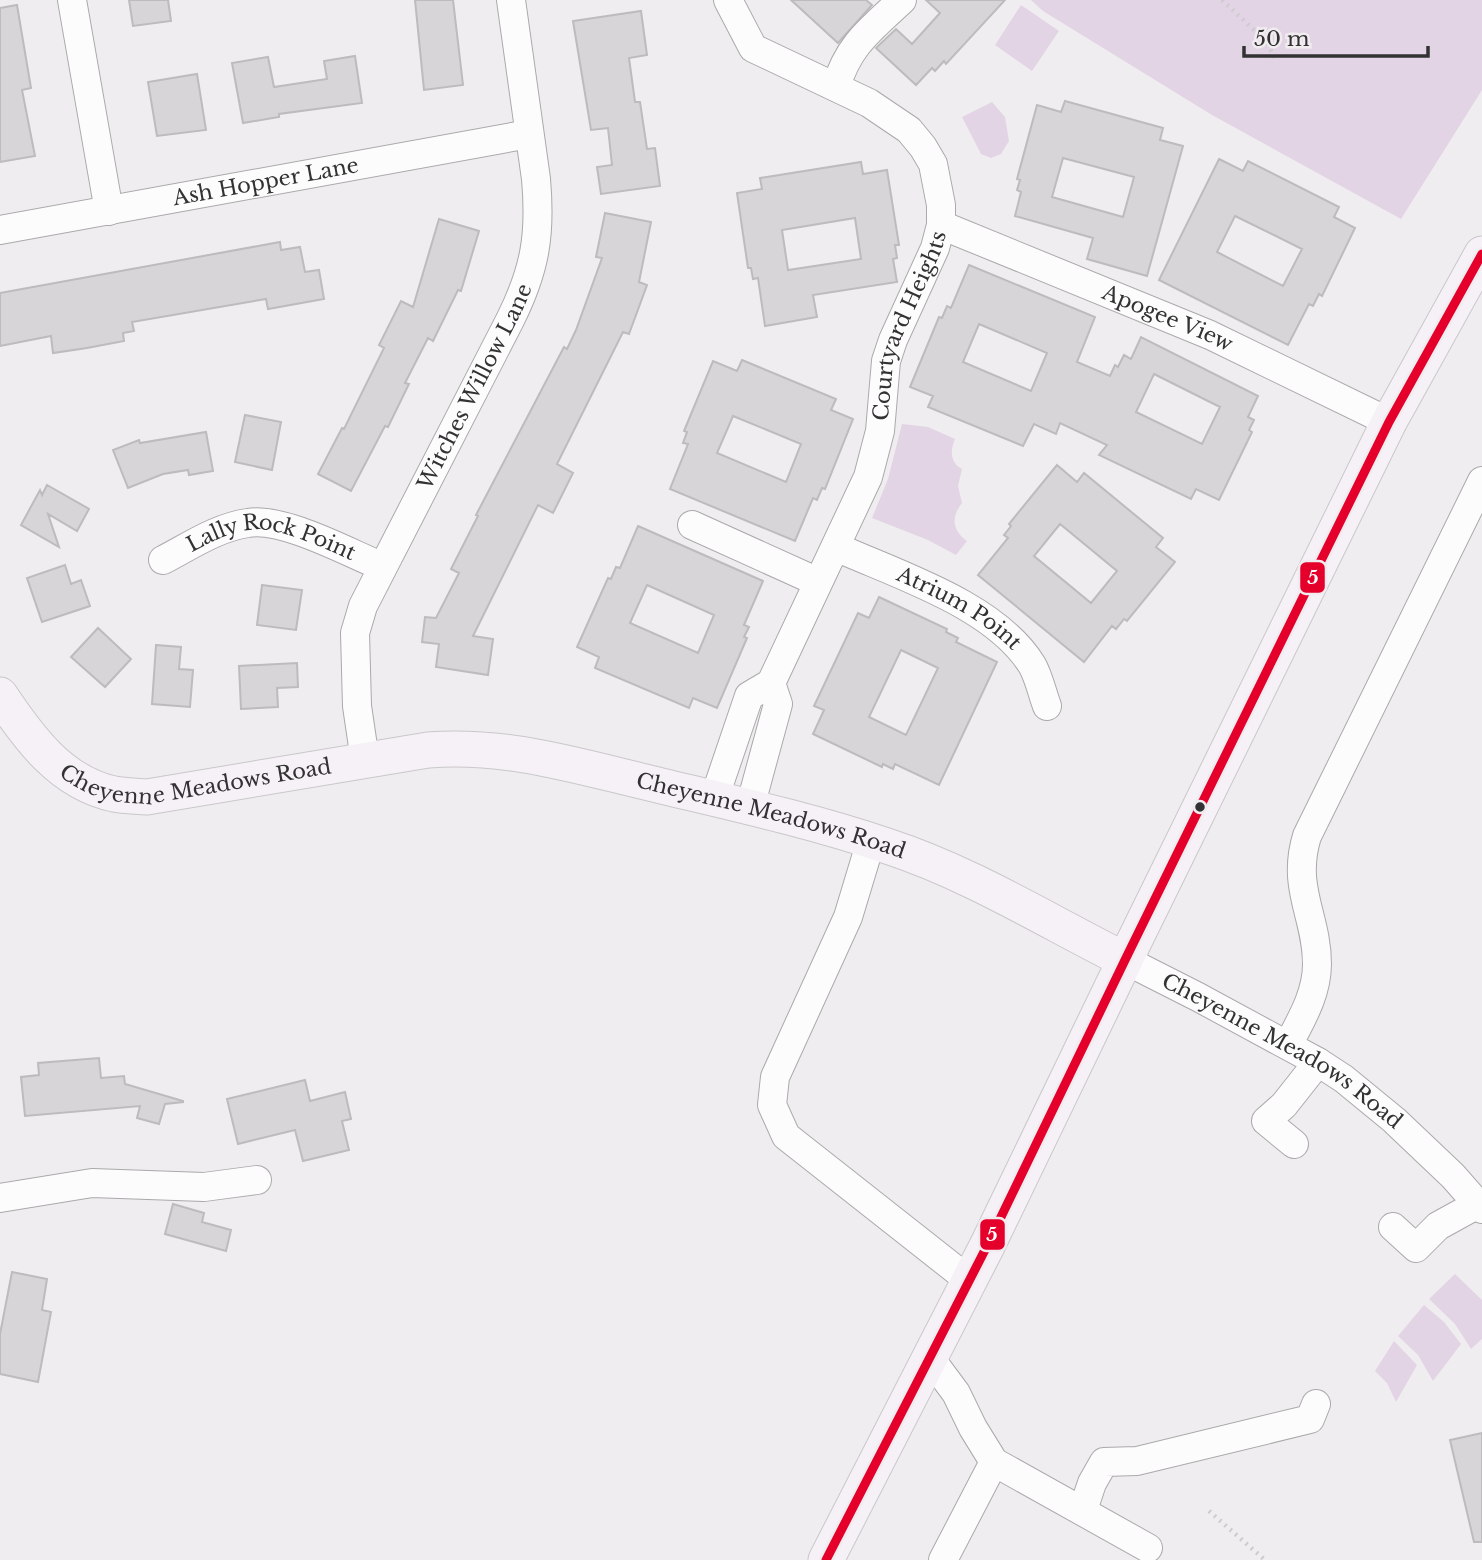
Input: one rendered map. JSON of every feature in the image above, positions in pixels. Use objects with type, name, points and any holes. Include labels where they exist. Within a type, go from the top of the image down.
[{"type":"main road","points":[[826,1560],[970,1281],[1390,422],[1482,254]]},
{"type":"main road","name":"Cheyenne Meadows Road","points":[[0,695],[30,738],[54,763],[85,783],[112,793],[147,797],[365,760],[463,747],[540,757],[750,807],[871,841],[966,878],[1125,960]]},
{"type":"street","points":[[72,0],[109,211]]},
{"type":"street","name":"Witches Willow Lane","points":[[365,760],[357,706],[355,633],[363,606],[525,291],[534,260],[538,207],[511,0]]},
{"type":"street","name":"Courtyard Heights","points":[[714,799],[749,696],[771,683],[868,477],[877,449],[886,361],[935,248],[942,225],[939,186],[933,164],[909,130],[891,116],[836,87],[753,48],[729,0]]},
{"type":"street","points":[[836,87],[842,68],[854,47],[902,0]]},
{"type":"street","name":"Ash Hopper Lane","points":[[0,230],[529,134]]},
{"type":"street","name":"Apogee View","points":[[942,225],[1210,335],[1390,422]]},
{"type":"street","points":[[1288,1045],[1314,990],[1317,966],[1316,949],[1301,887],[1301,869],[1307,836],[1482,481]]},
{"type":"street","name":"Lally Rock Point","points":[[163,560],[224,529],[263,521],[307,535],[382,566]]},
{"type":"street","points":[[692,525],[818,582]]},
{"type":"street","name":"Atrium Point","points":[[836,547],[957,601],[1005,633],[1032,667],[1047,706]]},
{"type":"street","points":[[750,807],[778,704],[771,683]]},
{"type":"street","points":[[871,841],[848,917],[775,1077],[772,1105],[786,1136],[970,1281]]},
{"type":"street","name":"Cheyenne Meadows Road","points":[[1125,960],[1288,1045],[1344,1079],[1394,1120],[1453,1176],[1480,1207]]},
{"type":"street","points":[[1294,1144],[1266,1121],[1284,1105],[1318,1062]]},
{"type":"street","points":[[0,1198],[92,1183],[204,1187],[257,1180]]},
{"type":"street","points":[[1393,1227],[1416,1248],[1438,1226],[1480,1207]]},
{"type":"street","points":[[930,1358],[956,1393],[994,1462],[1148,1548]]},
{"type":"street","points":[[1083,1510],[1092,1483],[1104,1462],[1137,1461],[1310,1419],[1316,1404]]},
{"type":"street","points":[[943,1560],[994,1462]]},
{"type":"path","points":[[1222,0],[1267,42],[1275,60]]},
{"type":"path","points":[[1209,1511],[1265,1560]]},
{"type":"shaded area","points":[[1031,0],[1482,0],[1482,90],[1401,219],[1212,115],[1043,11]]},
{"type":"shaded area","points":[[1021,5],[1059,31],[1032,71],[995,45]]},
{"type":"shaded area","points":[[992,102],[1005,117],[1009,141],[1001,154],[991,158],[981,154],[962,117]]},
{"type":"shaded area","points":[[902,424],[928,427],[955,439],[952,456],[962,469],[958,486],[962,503],[956,513],[955,523],[958,532],[967,541],[956,555],[928,540],[872,518],[888,479]]},
{"type":"shaded area","points":[[1455,1274],[1482,1300],[1482,1339],[1471,1349],[1455,1324],[1429,1299]]},
{"type":"shaded area","points":[[1424,1305],[1444,1322],[1461,1344],[1433,1381],[1418,1355],[1398,1336]]},
{"type":"shaded area","points":[[1394,1341],[1417,1365],[1396,1402],[1387,1383],[1375,1371]]},
{"type":"building","points":[[129,0],[168,0],[171,21],[133,26]]},
{"type":"building","points":[[415,0],[453,0],[463,85],[424,90]]},
{"type":"building","points":[[791,0],[866,0],[872,5],[838,43]]},
{"type":"building","points":[[926,0],[1005,0],[946,64],[944,61],[935,71],[932,68],[916,85],[876,48],[896,29],[912,44],[940,13]]},
{"type":"building","points":[[17,5],[31,88],[22,90],[35,156],[0,162],[0,8]]},
{"type":"building","points":[[641,11],[647,55],[629,58],[635,102],[640,102],[647,149],[655,148],[660,186],[601,194],[597,167],[612,165],[608,128],[591,130],[573,21]]},
{"type":"building","points":[[355,56],[362,103],[279,114],[279,117],[243,123],[232,63],[268,57],[274,87],[327,79],[324,61]]},
{"type":"building","points":[[197,74],[206,130],[157,136],[148,82]]},
{"type":"building","points":[[1065,101],[1163,128],[1160,140],[1183,146],[1147,276],[1087,259],[1093,238],[1015,216],[1021,192],[1017,190],[1020,180],[1017,179],[1037,105],[1061,112]],"holes":[[[1063,158],[1134,177],[1123,217],[1052,197]]]},
{"type":"building","points":[[1219,159],[1243,171],[1248,161],[1339,207],[1334,217],[1355,228],[1322,296],[1319,294],[1313,306],[1309,304],[1288,345],[1159,280]],"holes":[[[1235,216],[1302,249],[1283,286],[1217,252]]]},
{"type":"building","points":[[861,162],[863,174],[887,170],[899,245],[895,245],[897,258],[893,259],[897,282],[813,295],[817,317],[765,326],[758,278],[753,279],[751,268],[748,268],[737,193],[762,189],[760,178]],"holes":[[[855,218],[861,259],[788,270],[782,230]]]},
{"type":"building","points":[[605,213],[651,222],[639,282],[647,285],[629,334],[623,332],[557,464],[573,473],[553,513],[538,505],[473,636],[493,639],[488,675],[436,667],[439,644],[422,642],[425,617],[436,618],[459,573],[451,569],[478,516],[476,515],[564,347],[567,349],[576,330],[602,258],[596,257]]},
{"type":"building","points":[[439,219],[479,231],[461,291],[458,290],[433,341],[428,338],[405,383],[409,384],[388,427],[385,426],[351,491],[318,474],[342,428],[344,429],[384,348],[379,345],[401,301],[413,307]]},
{"type":"building","points":[[280,242],[281,250],[300,247],[305,272],[319,270],[324,299],[268,309],[266,299],[132,322],[134,331],[123,333],[124,341],[53,353],[51,336],[0,346],[0,293]]},
{"type":"building","points":[[969,265],[1095,317],[1077,362],[1110,376],[1124,355],[1131,359],[1141,337],[1258,396],[1248,417],[1254,420],[1249,430],[1252,432],[1219,500],[1196,489],[1191,499],[1099,455],[1107,445],[1060,423],[1056,434],[1034,424],[1023,446],[928,407],[933,396],[910,387],[939,317],[942,318],[947,306],[951,308]],"holes":[[[979,324],[1047,353],[1031,391],[963,362]],[[1154,374],[1220,407],[1202,444],[1136,412]]]},
{"type":"building","points":[[742,360],[836,399],[831,410],[853,419],[825,489],[822,488],[817,500],[813,498],[795,541],[670,489],[688,444],[683,443],[687,432],[684,431],[713,361],[737,371]],"holes":[[[733,416],[801,444],[786,482],[717,453]]]},
{"type":"building","points":[[245,415],[281,422],[272,470],[235,462]]},
{"type":"building","points":[[206,432],[213,471],[189,475],[188,470],[163,474],[128,488],[113,450],[139,440],[140,443]]},
{"type":"building","points":[[1057,465],[1077,482],[1084,473],[1163,538],[1156,547],[1175,562],[1127,621],[1124,619],[1116,629],[1112,626],[1084,662],[978,575],[1008,538],[1004,535],[1011,526],[1009,524]],"holes":[[[1060,524],[1117,571],[1091,603],[1034,556]]]},
{"type":"building","points":[[47,485],[89,509],[77,531],[48,514],[59,547],[21,525],[40,490],[42,495]]},
{"type":"building","points":[[638,526],[763,581],[744,625],[749,627],[744,637],[747,638],[717,708],[693,698],[689,708],[595,668],[599,657],[577,647],[608,578],[611,579],[616,567],[620,568]],"holes":[[[647,585],[714,615],[698,653],[630,623]]]},
{"type":"building","points":[[65,565],[71,584],[81,580],[90,606],[42,622],[27,578]]},
{"type":"building","points":[[262,585],[302,590],[296,630],[257,625]]},
{"type":"building","points":[[879,597],[947,629],[946,632],[958,638],[956,642],[997,662],[939,785],[895,764],[893,769],[883,764],[882,767],[813,734],[824,710],[814,706],[858,613],[869,618]],"holes":[[[901,650],[938,668],[906,735],[869,717]]]},
{"type":"building","points":[[98,628],[131,659],[105,687],[71,657]]},
{"type":"building","points":[[156,645],[181,647],[179,669],[193,670],[190,707],[152,704]]},
{"type":"building","points":[[297,663],[298,687],[277,688],[278,707],[241,709],[239,666]]},
{"type":"building","points":[[99,1058],[101,1078],[124,1076],[125,1084],[183,1102],[165,1104],[159,1124],[137,1118],[140,1106],[25,1116],[21,1077],[39,1075],[38,1063]]},
{"type":"building","points":[[305,1080],[310,1101],[345,1092],[351,1119],[342,1121],[349,1150],[303,1161],[295,1130],[238,1144],[227,1099]]},
{"type":"building","points":[[173,1204],[204,1213],[202,1222],[231,1230],[226,1251],[165,1234]]},
{"type":"building","points":[[12,1272],[47,1279],[42,1310],[51,1312],[38,1382],[0,1374],[0,1334]]},
{"type":"building","points":[[1482,1433],[1482,1542],[1474,1542],[1450,1440]]},
{"type":"transit line","name":"5","points":[[826,1560],[987,1246],[1389,422],[1482,254]]}]
